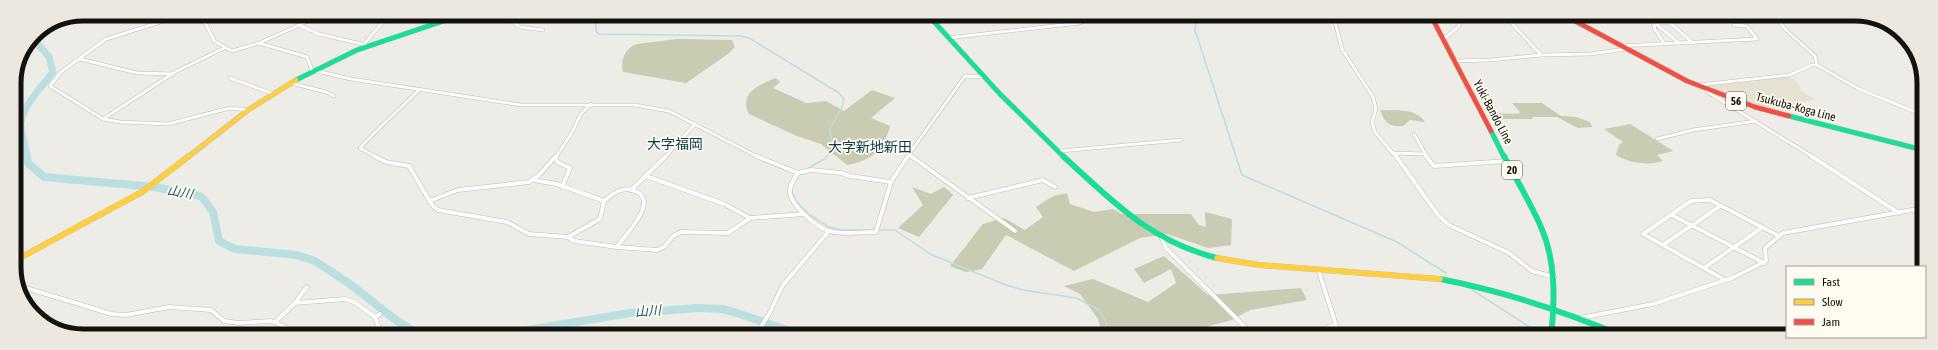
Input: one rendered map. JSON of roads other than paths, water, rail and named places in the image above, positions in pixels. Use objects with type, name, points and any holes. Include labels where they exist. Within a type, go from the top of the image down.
[{"type":"street","points":[[164,21],[106,39],[60,72],[50,86],[103,119],[120,122],[168,124],[230,108],[248,110]]},
{"type":"street","points":[[203,21],[214,41],[224,48],[235,51],[258,43],[307,21]]},
{"type":"street","points":[[365,45],[384,21]]},
{"type":"street","points":[[21,257],[142,192],[248,110],[312,70],[365,45],[442,21]]},
{"type":"street","points":[[513,21],[516,25],[525,29],[543,30]]},
{"type":"street","points":[[933,21],[984,77],[1060,151],[1130,215],[1162,239],[1181,248],[1231,261],[1259,265],[1437,278],[1463,282],[1489,287],[1579,318],[1606,329]]},
{"type":"street","points":[[948,38],[1080,23],[1083,21]]},
{"type":"street","points":[[1335,21],[1342,49],[1372,97],[1376,109],[1372,122],[1376,132],[1438,215],[1449,225],[1509,253],[1536,274],[1555,277]]},
{"type":"street","name":"Yuki-Bando Line","points":[[1434,21],[1543,231],[1551,253],[1555,277],[1552,329]]},
{"type":"street","points":[[1443,40],[1455,31],[1463,21]]},
{"type":"street","points":[[1509,21],[1540,55]]},
{"type":"street","name":"Tsukuba-Koga Line","points":[[1576,21],[1620,46],[1699,87],[1755,107],[1917,148]]},
{"type":"street","points":[[1779,21],[1788,32],[1815,56],[1817,65]]},
{"type":"street","points":[[1655,23],[1654,28],[1664,43]]},
{"type":"street","points":[[1655,23],[1670,23],[1693,43]]},
{"type":"street","points":[[1655,23],[1679,43]]},
{"type":"street","points":[[298,25],[319,34],[365,45]]},
{"type":"street","points":[[1620,46],[1757,39],[1747,26],[1734,25]]},
{"type":"street","points":[[258,43],[307,57],[312,70]]},
{"type":"street","points":[[103,119],[173,74],[224,48]]},
{"type":"street","points":[[1454,61],[1490,60],[1540,55],[1590,54],[1627,49]]},
{"type":"street","points":[[80,59],[97,61],[102,65],[133,73],[155,75],[173,74]]},
{"type":"street","points":[[1699,87],[1734,80],[1788,75],[1812,65],[1817,65],[1859,89],[1917,113]]},
{"type":"street","points":[[312,70],[351,79],[522,105],[592,104],[634,105],[657,108],[683,117],[768,162],[798,173],[811,170],[834,172],[891,182]]},
{"type":"street","points":[[798,173],[792,181],[790,193],[793,202],[823,229],[844,233],[876,232],[891,182],[965,76],[984,77]]},
{"type":"street","points":[[230,78],[273,94]]},
{"type":"street","points":[[291,83],[326,92],[334,96]]},
{"type":"street","points":[[1699,87],[1857,184],[1899,213]]},
{"type":"street","points":[[420,89],[395,114],[382,124],[360,148],[386,162],[409,166],[435,209],[507,222],[529,234],[568,237],[574,241],[590,244],[657,250],[664,246],[673,236],[681,232],[728,233],[750,218]]},
{"type":"street","points":[[533,180],[556,157],[581,114],[592,104]]},
{"type":"street","points":[[1657,138],[1693,130],[1756,121]]},
{"type":"street","points":[[631,190],[695,124]]},
{"type":"street","points":[[1414,134],[1425,154],[1434,166],[1507,161]]},
{"type":"street","points":[[1060,151],[1181,140]]},
{"type":"street","points":[[1393,153],[1425,154]]},
{"type":"street","points":[[910,155],[1015,231]]},
{"type":"street","points":[[556,157],[557,162],[570,168],[562,186]]},
{"type":"street","points":[[646,176],[652,177],[705,199],[724,204],[750,218],[805,214]]},
{"type":"street","points":[[429,201],[448,192],[460,189],[476,189],[542,179],[604,201]]},
{"type":"street","points":[[968,198],[1043,180],[1055,187]]},
{"type":"street","points":[[568,237],[600,219],[604,201],[614,192],[631,190],[641,195],[644,200],[644,210],[639,219],[620,240],[617,247]]},
{"type":"street","points":[[1725,280],[1643,234],[1691,201],[1710,200],[1779,236]]},
{"type":"street","points":[[1663,245],[1720,206]]},
{"type":"street","points":[[1579,318],[1653,304],[1725,280],[1764,263],[1767,260],[1765,248],[1779,236],[1815,225],[1917,209]]},
{"type":"street","points":[[1672,215],[1764,263]]},
{"type":"street","points":[[1704,268],[1760,229]]},
{"type":"street","points":[[758,329],[768,314],[782,285],[829,230]]},
{"type":"street","points":[[1162,239],[1166,248],[1247,329]]},
{"type":"street","points":[[1318,269],[1336,325],[1324,329]]},
{"type":"street","points":[[275,322],[295,303],[307,287]]},
{"type":"street","points":[[25,288],[112,314],[126,315],[169,307],[211,310],[224,321],[238,323],[275,322],[286,327],[287,329]]},
{"type":"street","points":[[295,303],[345,299],[354,302],[375,317],[378,329]]},
{"type":"street","points":[[375,317],[380,314]]},
{"type":"waterway","points":[[596,21],[596,31],[599,34],[740,36],[749,38],[839,93],[844,99],[843,105],[830,129],[833,149],[826,158],[807,169]]},
{"type":"waterway","points":[[1196,21],[1195,30],[1242,175],[1397,242],[1446,273]]},
{"type":"waterway","name":"山川","points":[[21,123],[22,117],[29,103],[53,72],[49,57],[36,42]]},
{"type":"waterway","name":"山川","points":[[21,123],[21,131]]},
{"type":"waterway","name":"山川","points":[[21,131],[27,157]]},
{"type":"waterway","name":"山川","points":[[27,156],[28,163],[44,177],[154,187],[202,197],[213,212],[219,241],[235,249],[297,255],[315,261],[350,284],[397,321],[410,329]]},
{"type":"waterway","points":[[792,187],[792,192],[796,201],[810,215],[829,227],[843,230],[895,230],[930,254],[1006,285],[1023,290],[1077,298],[1099,310],[1107,324],[1105,329]]},
{"type":"waterway","points":[[1466,286],[1533,329]]},
{"type":"waterway","name":"山川","points":[[533,329],[630,313],[698,308],[722,309],[784,329]]},
{"type":"district","name":"大字福岡","points":[[675,144]]},
{"type":"district","name":"大字新地新田","points":[[870,147]]}]
